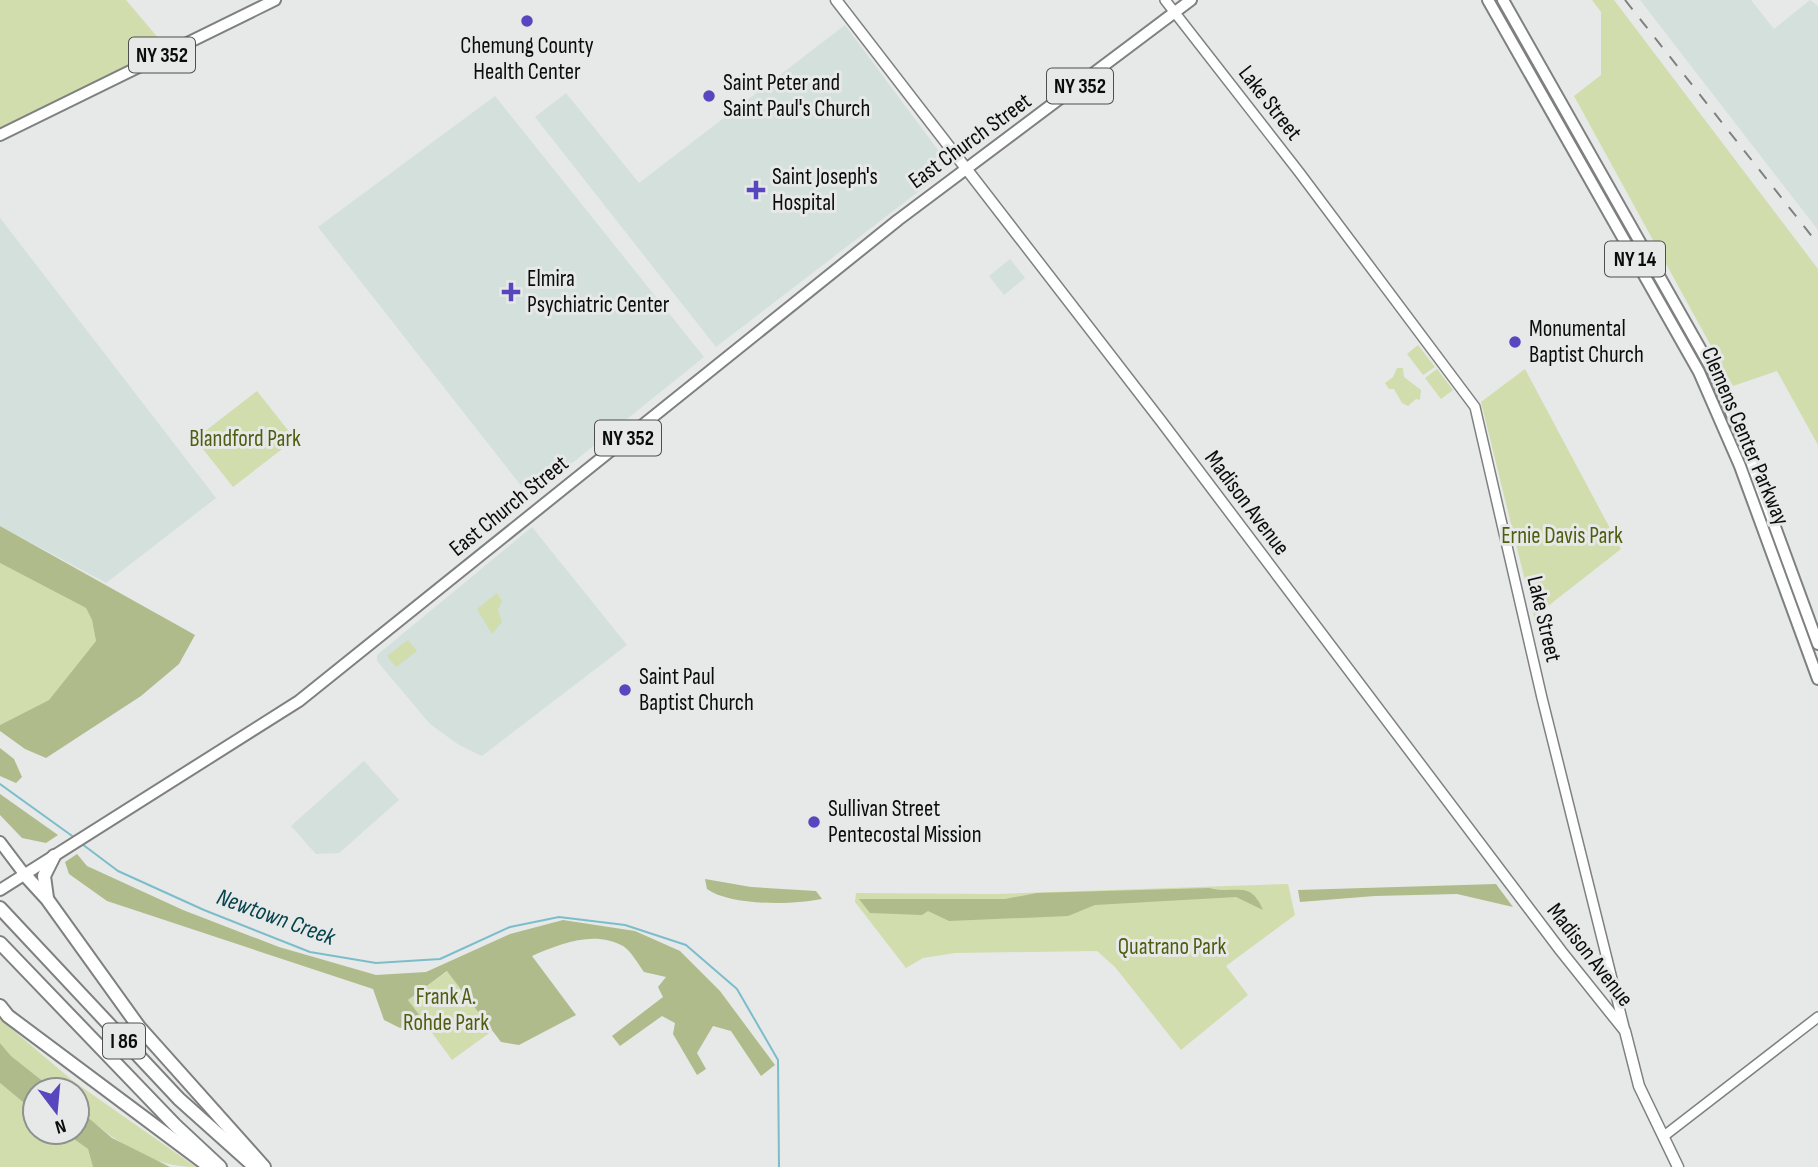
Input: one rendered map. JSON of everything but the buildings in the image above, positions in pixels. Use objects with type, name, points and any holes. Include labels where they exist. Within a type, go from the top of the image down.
[{"type":"highway","points":[[47,899],[44,876],[54,856]]},
{"type":"highway","points":[[25,875],[47,899],[139,1027],[264,1167]]},
{"type":"highway","name":"I 86","points":[[0,908],[179,1100],[255,1167]]},
{"type":"highway","name":"I 86","points":[[0,943],[220,1167]]},
{"type":"highway","points":[[0,1006],[8,1016],[210,1167]]},
{"type":"main road","name":"NY 352","points":[[0,135],[275,0]]},
{"type":"main road","name":"Madison Avenue","points":[[836,0],[1161,421],[1561,951],[1625,1031]]},
{"type":"main road","name":"East Church Street","points":[[3,888],[299,701],[898,220],[1191,0]]},
{"type":"main road","name":"Clemens Center Parkway","points":[[1488,0],[1699,372],[1735,454],[1818,679]]},
{"type":"main road","name":"Clemens Center Parkway","points":[[1503,0],[1714,373],[1745,444],[1818,644]]},
{"type":"main road","points":[[0,842],[25,875]]},
{"type":"main road","name":"Lake Street","points":[[1625,1031],[1639,1087],[1678,1167]]},
{"type":"street","name":"Lake Street","points":[[1165,0],[1300,172],[1475,407],[1542,698],[1601,922],[1625,1031]]},
{"type":"street","points":[[1664,1136],[1818,1017]]},
{"type":"shaded area","points":[[1640,0],[1751,0],[1774,29],[1810,0],[1818,6],[1818,230]]},
{"type":"shaded area","name":"Saint Joseph's Hospital","points":[[845,25],[946,161],[944,172],[716,347],[535,117],[566,93],[639,183]]},
{"type":"shaded area","name":"Elmira Psychiatric Center","points":[[495,96],[704,357],[530,497],[318,227]]},
{"type":"shaded area","points":[[0,218],[216,498],[106,583],[0,526]]},
{"type":"shaded area","points":[[1010,259],[1025,278],[1004,295],[989,276]]},
{"type":"shaded area","points":[[532,527],[627,645],[482,756],[459,745],[430,724],[377,661],[377,655]]},
{"type":"shaded area","points":[[364,761],[399,800],[339,853],[316,854],[291,826]]},
{"type":"green space","points":[[0,0],[126,0],[170,52],[0,128]]},
{"type":"green space","points":[[1592,0],[1614,0],[1818,269],[1818,445],[1777,371],[1733,386],[1574,96],[1601,75],[1601,12]]},
{"type":"green space","points":[[1418,345],[1435,367],[1423,375],[1407,354]]},
{"type":"green space","points":[[1397,368],[1403,368],[1404,377],[1421,390],[1420,400],[1416,399],[1408,406],[1402,403],[1394,389],[1389,389],[1385,383],[1393,377]]},
{"type":"green space","points":[[1437,369],[1453,390],[1441,399],[1425,378]]},
{"type":"green space","name":"Ernie Davis Park","points":[[1525,369],[1621,549],[1534,617],[1481,402]]},
{"type":"green space","name":"Blandford Park","points":[[257,391],[295,439],[233,487],[195,439]]},
{"type":"green space","points":[[0,526],[195,635],[179,664],[141,696],[46,758],[25,749],[0,731],[0,725],[49,700],[96,641],[92,620],[86,608],[0,563]]},
{"type":"green space","points":[[0,563],[86,608],[92,620],[96,641],[49,700],[0,725]]},
{"type":"green space","points":[[497,593],[502,601],[498,610],[502,622],[492,634],[477,609]]},
{"type":"green space","points":[[408,640],[417,651],[396,667],[387,656]]},
{"type":"green space","points":[[0,748],[14,759],[22,777],[16,783],[0,776]]},
{"type":"green space","points":[[0,794],[58,835],[46,843],[22,838],[0,815]]},
{"type":"green space","points":[[77,854],[87,866],[183,910],[279,947],[376,975],[426,972],[510,934],[563,920],[635,931],[680,951],[720,991],[775,1065],[761,1076],[731,1031],[713,1026],[697,1053],[706,1069],[697,1075],[673,1034],[675,1023],[662,1016],[620,1046],[612,1036],[663,997],[658,987],[666,977],[644,972],[626,948],[600,939],[565,943],[532,956],[576,1015],[519,1045],[501,1042],[447,971],[408,1000],[423,1020],[400,1028],[384,1020],[373,989],[107,901],[69,874],[65,862]]},
{"type":"green space","points":[[705,879],[751,887],[816,891],[822,899],[763,903],[731,899],[707,889]]},
{"type":"green space","name":"Quatrano Park","points":[[1288,884],[1295,915],[1226,966],[1248,995],[1181,1050],[1115,967],[1097,951],[955,953],[923,958],[906,968],[855,902],[856,893],[996,894]]},
{"type":"green space","points":[[1496,884],[1513,907],[1457,894],[1375,896],[1300,902],[1298,890]]},
{"type":"green space","points":[[1209,888],[1247,891],[1253,894],[1263,910],[1236,897],[1095,905],[1068,916],[949,921],[928,911],[922,915],[870,913],[859,899],[1005,899],[1037,893]]},
{"type":"green space","name":"Frank A. Rohde Park","points":[[448,971],[492,1031],[452,1060],[408,1000]]},
{"type":"green space","points":[[0,1019],[67,1076],[36,1076],[11,1056],[0,1043]]},
{"type":"green space","points":[[0,1043],[11,1056],[36,1076],[21,1076],[21,1100],[0,1083]]},
{"type":"green space","points":[[0,1083],[21,1100],[21,1146],[84,1146],[88,1149],[93,1167],[0,1167]]},
{"type":"green space","points":[[91,1094],[196,1167],[179,1166],[146,1157],[91,1119]]},
{"type":"green space","points":[[91,1120],[112,1138],[170,1167],[93,1167],[88,1149],[84,1146],[91,1146]]},
{"type":"waterway","name":"Newtown Creek","points":[[0,784],[75,838]]},
{"type":"waterway","name":"Newtown Creek","points":[[82,844],[118,871],[204,910],[310,952],[376,963],[440,959],[510,927],[559,917],[625,925],[686,945],[737,989],[778,1060],[779,1167]]},
{"type":"railway","points":[[1625,0],[1818,244]]},
{"type":"place","name":"Chemung County Health Center","points":[[527,21]]},
{"type":"place","name":"Saint Peter and Saint Paul's Church","points":[[709,96]]},
{"type":"place","name":"Saint Joseph's Hospital","points":[[756,190]]},
{"type":"place","name":"Elmira Psychiatric Center","points":[[511,292]]},
{"type":"place","name":"Monumental Baptist Church","points":[[1515,342]]},
{"type":"place","name":"Saint Paul Baptist Church","points":[[625,690]]},
{"type":"place","name":"Sullivan Street Pentecostal Mission","points":[[814,822]]}]
